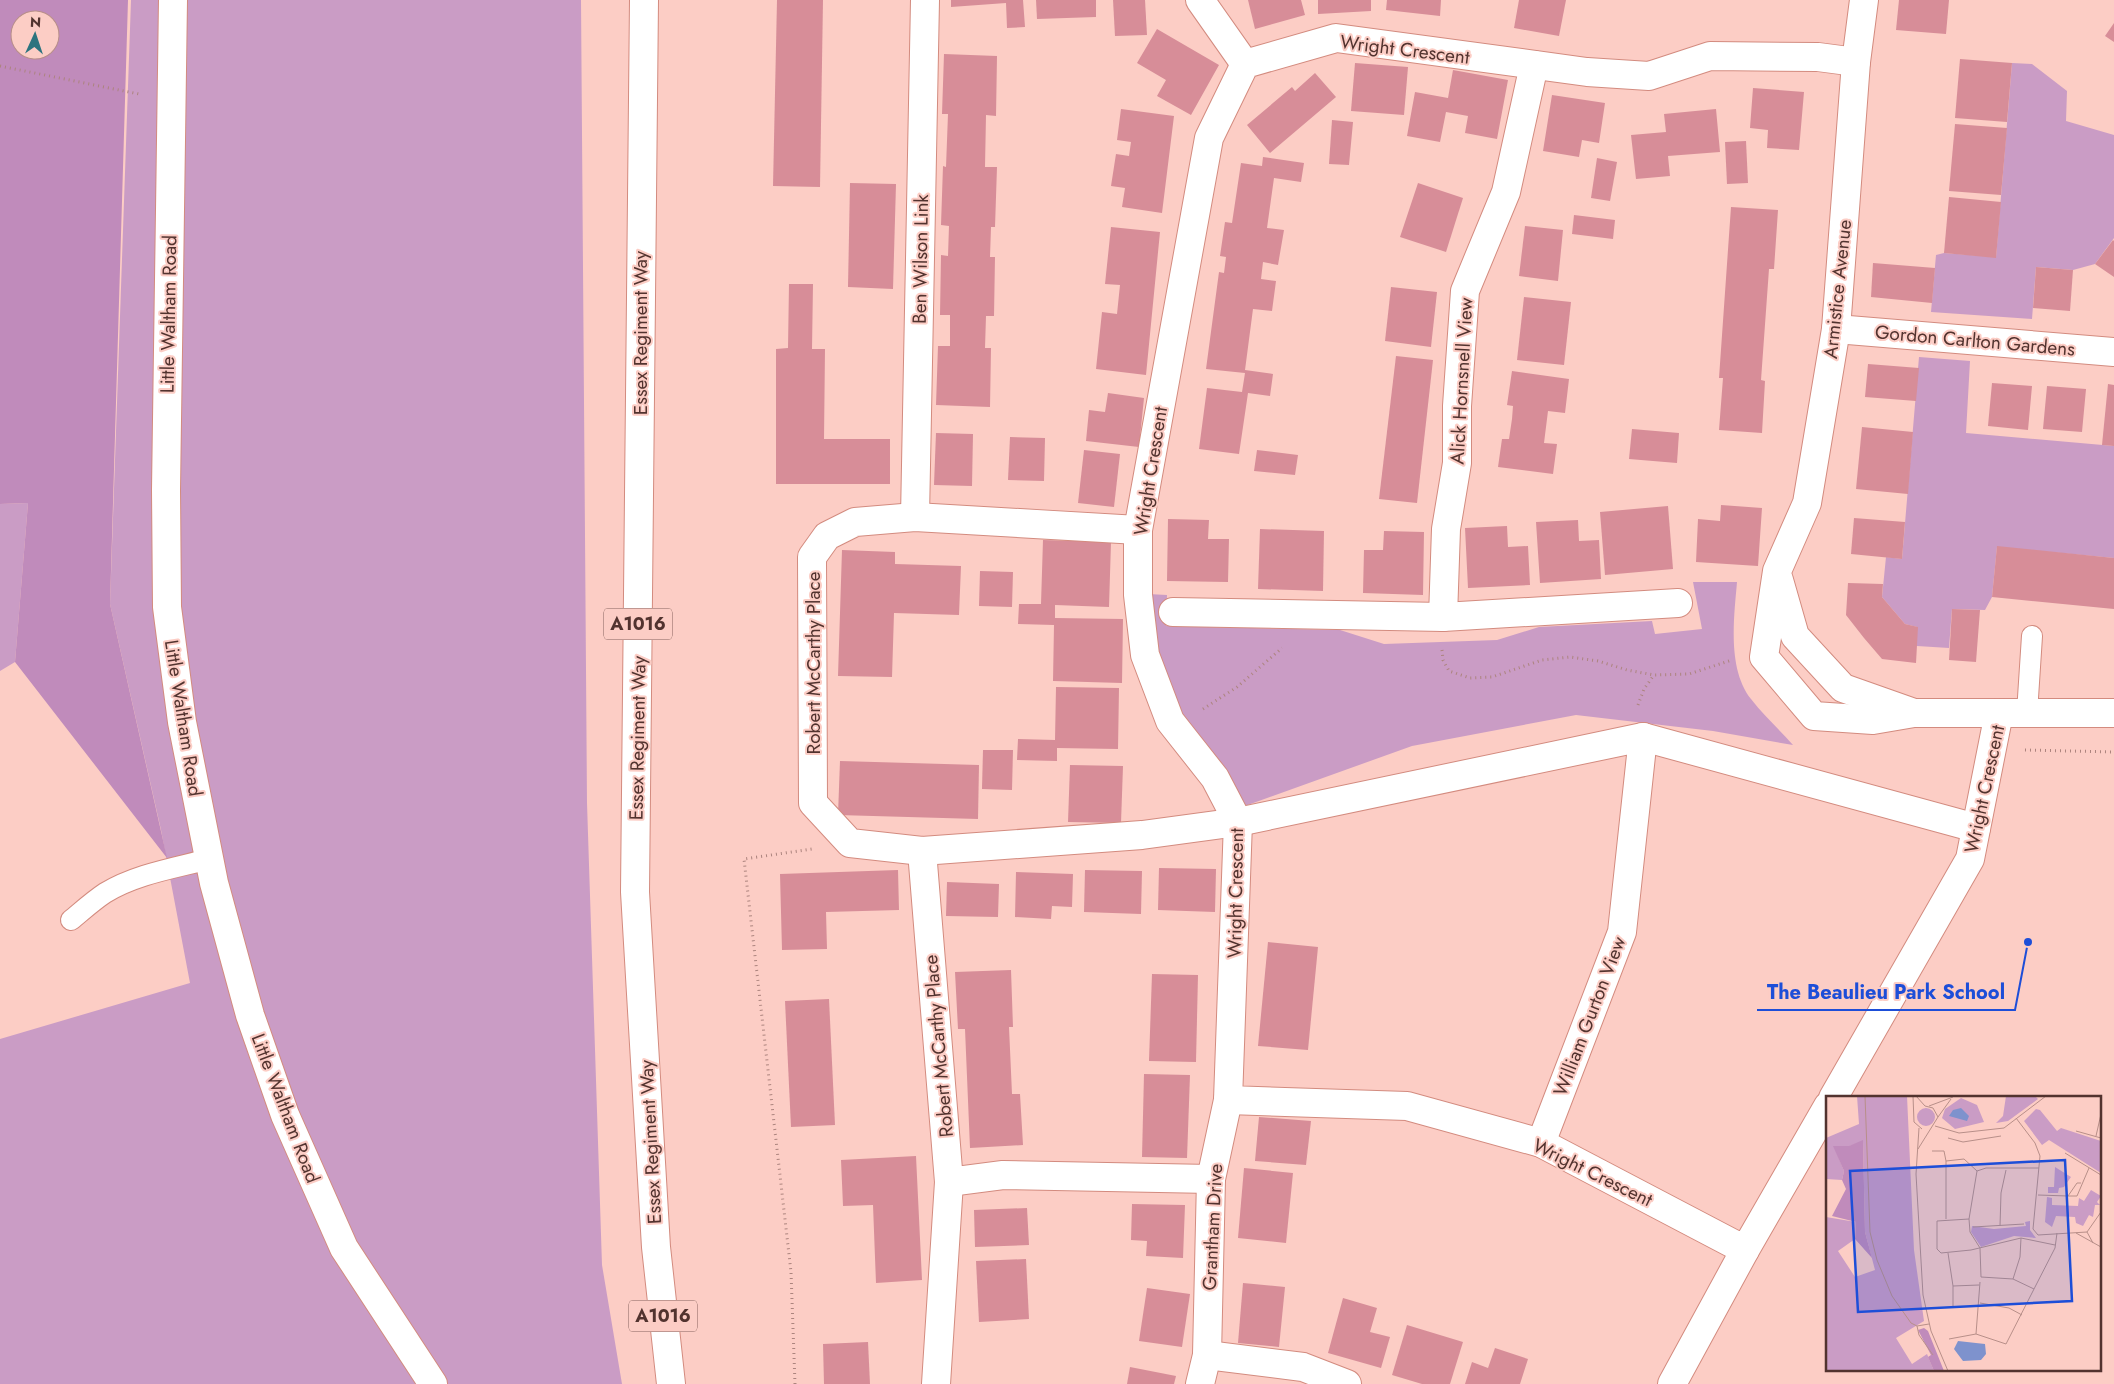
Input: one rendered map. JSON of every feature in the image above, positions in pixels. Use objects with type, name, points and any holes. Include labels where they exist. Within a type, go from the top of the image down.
[{"type":"street","name":"Little Waltham Road","points":[[173,0],[166,490],[167,607],[182,722],[209,860],[250,1015],[285,1115],[344,1248],[433,1384]]},
{"type":"street","name":"Essex Regiment Way","points":[[644,0],[635,892],[656,1248],[671,1384]]},
{"type":"street","name":"Ben Wilson Link","points":[[915,518],[925,0]]},
{"type":"street","points":[[1200,0],[1245,64]]},
{"type":"street","name":"Armistice Avenue","points":[[1864,0],[1856,62],[1836,329],[1807,503],[1776,571],[1764,656],[1814,716],[1873,720],[1914,713],[2114,713]]},
{"type":"street","name":"Wright Crescent","points":[[1745,1250],[1540,1143],[1407,1106],[1228,1100],[1238,822],[1215,778],[1170,721],[1145,655],[1138,596],[1138,530],[1209,138],[1245,64],[1336,38],[1587,72],[1649,76],[1710,56],[1818,57],[1856,62]]},
{"type":"street","name":"Alick Hornsnell View","points":[[1443,617],[1446,529],[1457,463],[1457,406],[1465,291],[1506,192],[1534,65]]},
{"type":"street","name":"Gordon Carlton Gardens","points":[[1836,329],[2114,352]]},
{"type":"street","name":"Robert McCarthy Place","points":[[850,843],[813,802],[812,557],[827,536],[855,522],[915,518],[1138,530]]},
{"type":"street","name":"Armistice Avenue","points":[[1776,571],[1795,636],[1843,688],[1914,713]]},
{"type":"street","points":[[1174,612],[1443,617],[1678,603]]},
{"type":"street","name":"Wright Crescent","points":[[1834,1096],[1970,859],[1999,714]]},
{"type":"street","points":[[850,843],[922,851],[1142,836],[1238,822],[1643,737],[1976,828]]},
{"type":"street","name":"William Gurton View","points":[[1540,1143],[1622,932],[1643,737]]},
{"type":"street","name":"Robert McCarthy Place","points":[[922,851],[949,1182],[936,1384]]},
{"type":"street","name":"Grantham Drive","points":[[1200,1384],[1207,1355],[1211,1179],[1228,1100]]},
{"type":"street","points":[[1672,1384],[1745,1250],[1826,1109]]},
{"type":"street","points":[[949,1182],[1003,1175],[1211,1179]]},
{"type":"street","points":[[1207,1355],[1303,1367],[1347,1384]]},
{"type":"lane","points":[[2027,713],[2032,636]]},
{"type":"lane","points":[[71,920],[105,893],[127,883],[209,860]]},
{"type":"path","points":[[0,66],[171,100]]},
{"type":"path","points":[[1175,727],[1237,687],[1280,651],[1293,635],[1293,614]]},
{"type":"path","points":[[1443,617],[1443,660],[1449,671],[1470,678],[1492,677],[1542,660],[1570,657],[1598,660],[1627,670],[1654,675],[1688,674],[1735,659]]},
{"type":"path","points":[[1637,709],[1644,689],[1654,675]]},
{"type":"path","points":[[795,1384],[791,1272],[744,859],[850,843]]},
{"type":"shaded area","points":[[0,0],[128,0],[110,604],[167,858],[15,662],[28,503],[0,504]]},
{"type":"shaded area","points":[[131,0],[581,0],[587,803],[602,1265],[622,1384],[0,1384],[0,1039],[190,983],[161,830],[110,604]]},
{"type":"shaded area","points":[[2012,63],[2032,64],[2067,91],[2066,121],[2114,135],[2114,238],[2095,264],[2073,270],[2036,267],[2032,319],[1931,312],[1936,255],[1944,253],[1996,257]]},
{"type":"shaded area","points":[[1919,357],[1970,361],[1966,433],[2114,446],[2114,558],[1997,547],[1992,597],[1985,610],[1952,609],[1949,648],[1917,646],[1917,627],[1905,624],[1882,597],[1886,557],[1902,559]]},
{"type":"shaded area","points":[[28,503],[15,662],[0,671],[0,504]]},
{"type":"shaded area","points":[[1693,582],[1737,582],[1734,642],[1738,673],[1743,687],[1751,699],[1793,745],[1713,731],[1576,715],[1412,746],[1242,807],[1186,722],[1156,660],[1148,594],[1167,595],[1166,626],[1340,630],[1384,644],[1497,640],[1539,627],[1652,621],[1655,634],[1702,629]]},
{"type":"building","points":[[777,0],[823,0],[820,187],[773,186]]},
{"type":"building","points":[[951,0],[1023,0],[1025,27],[1007,28],[1006,3],[951,7]]},
{"type":"building","points":[[1036,0],[1096,0],[1096,17],[1037,19]]},
{"type":"building","points":[[1113,0],[1145,0],[1147,35],[1115,36]]},
{"type":"building","points":[[1248,0],[1301,0],[1305,15],[1255,29]]},
{"type":"building","points":[[1318,0],[1371,0],[1371,11],[1318,14]]},
{"type":"building","points":[[1387,0],[1441,0],[1440,16],[1386,10]]},
{"type":"building","points":[[1519,0],[1566,0],[1559,36],[1514,28]]},
{"type":"building","points":[[1899,0],[1949,0],[1946,34],[1896,30]]},
{"type":"building","points":[[2114,23],[2114,42],[2105,36]]},
{"type":"building","points":[[1157,29],[1219,65],[1191,115],[1157,96],[1166,80],[1137,63]]},
{"type":"building","points":[[944,54],[997,56],[996,116],[986,115],[985,167],[997,167],[995,227],[991,227],[990,257],[995,257],[994,316],[986,316],[985,348],[991,348],[990,407],[936,405],[938,346],[950,346],[950,315],[940,315],[941,255],[948,256],[949,226],[941,225],[943,166],[946,167],[948,114],[942,114]]},
{"type":"building","points":[[1960,59],[2012,63],[2007,122],[1955,118]]},
{"type":"building","points":[[1355,63],[1408,67],[1404,115],[1351,111]]},
{"type":"building","points":[[1453,70],[1508,80],[1497,139],[1465,133],[1468,116],[1446,112],[1440,142],[1407,136],[1415,92],[1448,98]]},
{"type":"building","points":[[1315,73],[1336,97],[1270,153],[1247,125],[1292,87],[1295,91]]},
{"type":"building","points":[[1753,88],[1804,92],[1799,150],[1767,148],[1768,130],[1750,128]]},
{"type":"building","points":[[1552,95],[1605,103],[1599,143],[1582,140],[1579,157],[1543,151]]},
{"type":"building","points":[[1121,109],[1174,116],[1162,213],[1122,207],[1125,188],[1111,186],[1116,154],[1129,156],[1131,142],[1117,140]]},
{"type":"building","points":[[1716,109],[1720,152],[1668,156],[1670,176],[1636,179],[1631,135],[1666,132],[1664,114]]},
{"type":"building","points":[[1332,120],[1353,122],[1349,165],[1329,164]]},
{"type":"building","points":[[1955,124],[2007,128],[2001,195],[1949,191]]},
{"type":"building","points":[[1746,141],[1748,183],[1727,184],[1725,142]]},
{"type":"building","points":[[1263,157],[1304,163],[1301,182],[1274,178],[1267,228],[1284,230],[1278,265],[1263,262],[1261,279],[1276,281],[1272,311],[1253,309],[1245,370],[1273,374],[1270,396],[1248,393],[1239,454],[1199,449],[1207,388],[1242,392],[1245,373],[1206,369],[1219,272],[1224,273],[1226,257],[1220,256],[1225,222],[1232,223],[1241,163],[1262,166]]},
{"type":"building","points":[[1597,158],[1617,162],[1610,201],[1591,198]]},
{"type":"building","points":[[850,183],[896,184],[893,289],[848,287]]},
{"type":"building","points":[[1418,183],[1463,198],[1446,252],[1400,237]]},
{"type":"building","points":[[1949,197],[2001,202],[1996,258],[1944,253]]},
{"type":"building","points":[[1731,207],[1778,210],[1774,269],[1769,269],[1761,380],[1765,381],[1762,433],[1719,430],[1723,378],[1719,378]]},
{"type":"building","points":[[1574,215],[1615,220],[1613,239],[1572,234]]},
{"type":"building","points":[[1525,226],[1563,230],[1558,281],[1519,276]]},
{"type":"building","points":[[1111,227],[1160,232],[1146,375],[1096,369],[1102,312],[1117,314],[1120,285],[1105,284]]},
{"type":"building","points":[[2114,241],[2114,277],[2095,264]]},
{"type":"building","points":[[1873,263],[1935,268],[1932,303],[1871,297]]},
{"type":"building","points":[[2036,267],[2073,270],[2070,311],[2033,308]]},
{"type":"building","points":[[789,284],[813,284],[812,349],[825,349],[824,439],[890,439],[890,484],[776,484],[776,349],[788,348]]},
{"type":"building","points":[[1391,287],[1437,292],[1431,347],[1385,341]]},
{"type":"building","points":[[1524,297],[1571,302],[1564,365],[1517,360]]},
{"type":"building","points":[[1396,356],[1433,360],[1417,503],[1379,499]]},
{"type":"building","points":[[1868,364],[1919,368],[1916,401],[1865,397]]},
{"type":"building","points":[[1512,371],[1569,379],[1565,413],[1548,411],[1544,443],[1557,444],[1553,474],[1498,467],[1502,439],[1509,439],[1512,419],[1513,406],[1507,405]]},
{"type":"building","points":[[1992,383],[2032,386],[2028,430],[1988,426]]},
{"type":"building","points":[[2108,384],[2114,385],[2114,446],[2102,445]]},
{"type":"building","points":[[2047,386],[2086,389],[2082,432],[2043,429]]},
{"type":"building","points":[[1108,393],[1144,398],[1139,447],[1086,441],[1089,410],[1105,412]]},
{"type":"building","points":[[1862,427],[1913,432],[1908,494],[1856,489]]},
{"type":"building","points":[[1632,429],[1679,433],[1677,463],[1629,459]]},
{"type":"building","points":[[936,433],[973,434],[972,486],[934,485]]},
{"type":"building","points":[[1010,437],[1045,438],[1044,481],[1008,480]]},
{"type":"building","points":[[1084,450],[1120,454],[1114,507],[1078,503]]},
{"type":"building","points":[[1257,450],[1298,455],[1295,475],[1254,471]]},
{"type":"building","points":[[1721,505],[1762,508],[1758,566],[1696,562],[1698,519],[1720,521]]},
{"type":"building","points":[[1668,506],[1673,569],[1605,575],[1600,512]]},
{"type":"building","points":[[1854,518],[1905,522],[1902,559],[1851,554]]},
{"type":"building","points":[[1168,519],[1209,520],[1208,539],[1229,539],[1228,582],[1167,581]]},
{"type":"building","points":[[1578,520],[1579,541],[1599,540],[1601,579],[1540,583],[1536,522]]},
{"type":"building","points":[[1507,526],[1508,547],[1528,546],[1530,585],[1468,588],[1465,528]]},
{"type":"building","points":[[1260,529],[1324,531],[1323,591],[1258,589]]},
{"type":"building","points":[[1384,531],[1424,532],[1423,595],[1363,593],[1364,550],[1383,550]]},
{"type":"building","points":[[1043,540],[1111,542],[1109,607],[1055,605],[1055,618],[1123,619],[1122,683],[1053,681],[1054,625],[1018,624],[1019,604],[1041,604]]},
{"type":"building","points":[[1997,546],[2114,558],[2114,609],[1992,597]]},
{"type":"building","points":[[842,550],[895,552],[895,564],[961,566],[959,615],[894,613],[892,677],[838,676]]},
{"type":"building","points":[[980,571],[1013,572],[1012,607],[979,606]]},
{"type":"building","points":[[1848,583],[1883,584],[1882,597],[1905,624],[1918,627],[1916,663],[1882,659],[1864,638],[1846,615]]},
{"type":"building","points":[[1952,609],[1980,610],[1976,662],[1949,660]]},
{"type":"building","points":[[1056,687],[1119,688],[1118,749],[1057,748],[1057,761],[1017,760],[1018,739],[1055,740]]},
{"type":"building","points":[[983,750],[1013,750],[1012,790],[982,789]]},
{"type":"building","points":[[840,761],[979,765],[978,819],[838,815]]},
{"type":"building","points":[[1070,765],[1123,766],[1121,823],[1068,822]]},
{"type":"building","points":[[1159,868],[1216,869],[1215,912],[1158,910]]},
{"type":"building","points":[[898,870],[899,910],[826,912],[827,949],[782,950],[780,874]]},
{"type":"building","points":[[1085,870],[1142,871],[1141,914],[1084,912]]},
{"type":"building","points":[[1016,872],[1073,874],[1072,907],[1052,906],[1051,919],[1015,917]]},
{"type":"building","points":[[947,882],[999,884],[998,917],[946,916]]},
{"type":"building","points":[[1268,942],[1318,947],[1308,1050],[1258,1046]]},
{"type":"building","points":[[1011,970],[1013,1027],[1009,1027],[1012,1094],[1020,1094],[1023,1145],[970,1148],[965,1029],[958,1029],[955,972]]},
{"type":"building","points":[[1152,974],[1198,975],[1196,1062],[1149,1061]]},
{"type":"building","points":[[829,999],[835,1125],[791,1127],[785,1001]]},
{"type":"building","points":[[1144,1074],[1190,1075],[1187,1158],[1142,1157]]},
{"type":"building","points":[[1259,1117],[1311,1121],[1306,1165],[1255,1161]]},
{"type":"building","points":[[916,1156],[922,1280],[876,1283],[873,1205],[843,1206],[841,1160]]},
{"type":"building","points":[[1244,1168],[1293,1173],[1286,1243],[1238,1238]]},
{"type":"building","points":[[1132,1204],[1185,1205],[1183,1258],[1146,1256],[1147,1241],[1131,1240]]},
{"type":"building","points":[[1027,1208],[1029,1245],[975,1247],[974,1210]]},
{"type":"building","points":[[1026,1259],[1029,1319],[979,1322],[976,1261]]},
{"type":"building","points":[[1243,1283],[1285,1287],[1279,1347],[1238,1343]]},
{"type":"building","points":[[1147,1288],[1190,1294],[1182,1347],[1139,1341]]},
{"type":"building","points":[[1343,1298],[1377,1308],[1370,1332],[1390,1337],[1381,1368],[1328,1353]]},
{"type":"building","points":[[1407,1325],[1463,1342],[1450,1384],[1422,1384],[1392,1375]]},
{"type":"building","points":[[868,1342],[870,1384],[824,1384],[823,1344]]},
{"type":"building","points":[[1495,1348],[1528,1359],[1520,1384],[1465,1384],[1472,1362],[1488,1368]]},
{"type":"building","points":[[1130,1367],[1176,1376],[1174,1384],[1127,1384]]},
{"type":"place","name":"The Beaulieu Park School","points":[[2028,942]]}]
